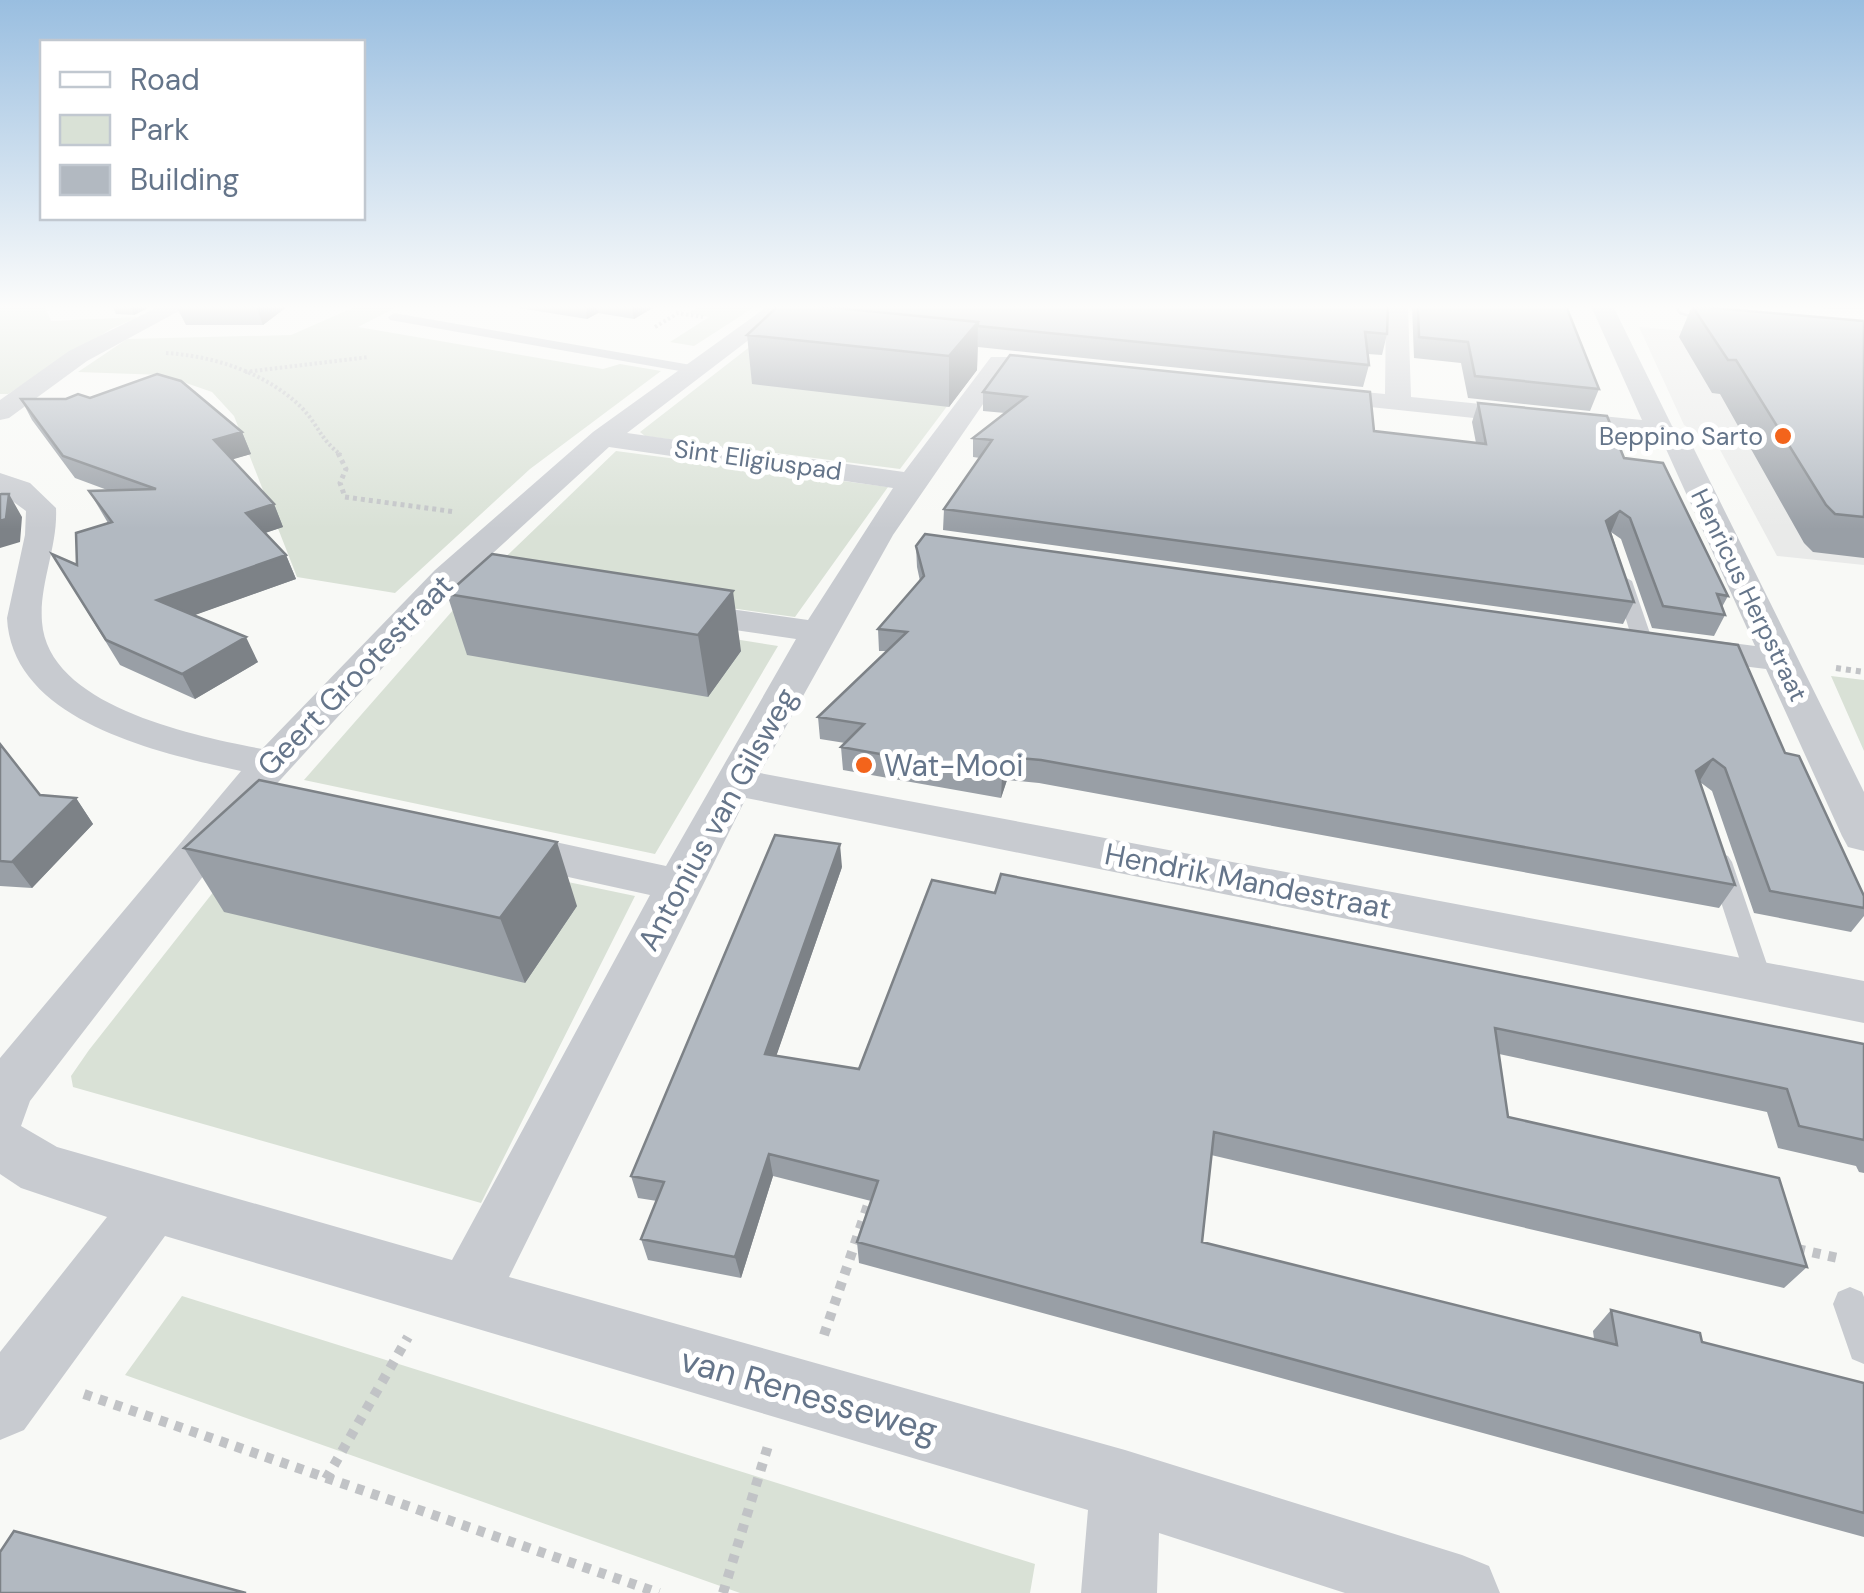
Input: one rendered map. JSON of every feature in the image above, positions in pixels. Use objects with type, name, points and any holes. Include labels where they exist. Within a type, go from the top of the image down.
[{"type":"street","points":[[0,412],[44,380]]},
{"type":"street","name":"Geert Grootestraat","points":[[0,1112],[5,1092],[448,577],[603,438],[678,380]]},
{"type":"street","name":"Antonius van Gilsweg","points":[[452,1292],[819,632],[897,536],[912,482],[981,380]]},
{"type":"street","points":[[1398,380],[1398,404]]},
{"type":"street","name":"Henricus Herpstraat","points":[[1637,380],[1660,430],[1678,446],[1864,836]]},
{"type":"street","points":[[1286,392],[1660,430]]},
{"type":"street","name":"Sint Eligiuspad","points":[[603,438],[912,482]]},
{"type":"street","points":[[0,482],[19,490],[40,508],[40,540],[24,592],[26,631],[37,666],[104,718],[184,747],[266,784]]},
{"type":"street","points":[[448,577],[486,583]]},
{"type":"street","points":[[643,606],[819,632]]},
{"type":"street","points":[[1603,636],[1780,660]]},
{"type":"street","name":"Hendrik Mandestraat","points":[[735,782],[1864,1002]]},
{"type":"street","points":[[472,840],[678,885]]},
{"type":"street","points":[[0,1144],[42,1169],[153,1204],[12,1389]]},
{"type":"street","name":"van Renesseweg","points":[[153,1204],[1125,1486],[1462,1593]]},
{"type":"street","points":[[1119,1593],[1125,1486]]},
{"type":"lane","points":[[1614,557],[1643,642]]},
{"type":"lane","points":[[1710,830],[1760,982]]},
{"type":"lane","points":[[1850,1304],[1864,1347]]},
{"type":"path","points":[[261,380],[288,394],[319,424],[323,442],[341,455],[346,470],[340,483],[345,497],[508,520]]},
{"type":"path","points":[[722,1593],[872,1194]]},
{"type":"path","points":[[1789,1248],[1851,1261]]},
{"type":"path","points":[[326,1478],[452,1292]]},
{"type":"path","points":[[12,1389],[326,1478],[659,1593]]},
{"type":"shaded area","name":"Beppino Sarto","points":[[1663,380],[1864,380],[1864,565],[1777,556],[1718,446],[1684,425]]},
{"type":"green space","points":[[0,380],[30,380],[8,394],[0,394]]},
{"type":"green space","points":[[178,380],[649,380],[530,469],[395,593],[297,577],[234,416],[212,392]]},
{"type":"green space","points":[[707,380],[966,380],[900,469],[645,436],[640,432]]},
{"type":"green space","points":[[616,451],[888,487],[795,617],[488,574]]},
{"type":"green space","points":[[461,601],[520,605],[778,646],[655,854],[304,780]]},
{"type":"green space","points":[[1831,676],[1864,680],[1864,751]]},
{"type":"green space","points":[[270,820],[635,896],[481,1203],[73,1087],[71,1076],[89,1050]]},
{"type":"green space","points":[[182,1296],[1035,1564],[1030,1593],[740,1593],[125,1375]]},
{"type":"building","points":[[139,380],[181,381],[242,432],[214,440],[274,504],[246,513],[286,555],[157,600],[246,637],[182,674],[106,640],[52,554],[77,565],[76,533],[112,522],[89,491],[156,489],[63,456],[21,399],[66,399],[78,394],[90,398]]},
{"type":"building","points":[[992,380],[1257,380],[1370,392],[1374,431],[1486,444],[1478,403],[1607,416],[1624,458],[1663,463],[1728,596],[1717,594],[1725,615],[1663,606],[1630,518],[1620,511],[1606,521],[1634,602],[944,509],[992,440],[973,438],[1026,397],[983,392]]},
{"type":"building","points":[[1516,380],[1596,380],[1599,389]]},
{"type":"building","points":[[1749,380],[1864,380],[1864,517],[1835,514]]},
{"type":"building","points":[[0,494],[9,494],[6,519],[0,521]]},
{"type":"building","points":[[925,534],[1738,645],[1785,753],[1799,756],[1864,896],[1864,908],[1770,891],[1725,768],[1713,759],[1696,771],[1735,885],[1041,760],[1009,757],[1002,776],[841,747],[864,724],[818,717],[907,632],[878,629],[924,576],[916,546]]},
{"type":"building","points":[[492,554],[733,591],[698,635],[447,594]]},
{"type":"building","points":[[0,744],[40,795],[76,798],[12,862],[0,861]]},
{"type":"building","points":[[259,780],[557,842],[500,918],[184,848]]},
{"type":"building","points":[[775,835],[840,844],[765,1054],[859,1069],[932,880],[995,893],[1001,874],[1864,1044],[1864,1140],[1799,1126],[1787,1089],[1495,1028],[1508,1117],[1779,1178],[1807,1267],[1214,1132],[1202,1242],[1617,1345],[1611,1310],[1700,1333],[1702,1342],[1864,1383],[1864,1513],[857,1242],[878,1181],[769,1154],[735,1257],[641,1239],[664,1182],[631,1176]]},
{"type":"building","points":[[14,1531],[246,1593],[0,1593],[0,1552]]},
{"type":"place","name":"Beppino Sarto","points":[[1783,436]]},
{"type":"place","name":"Wat-Mooi","points":[[864,765]]}]
